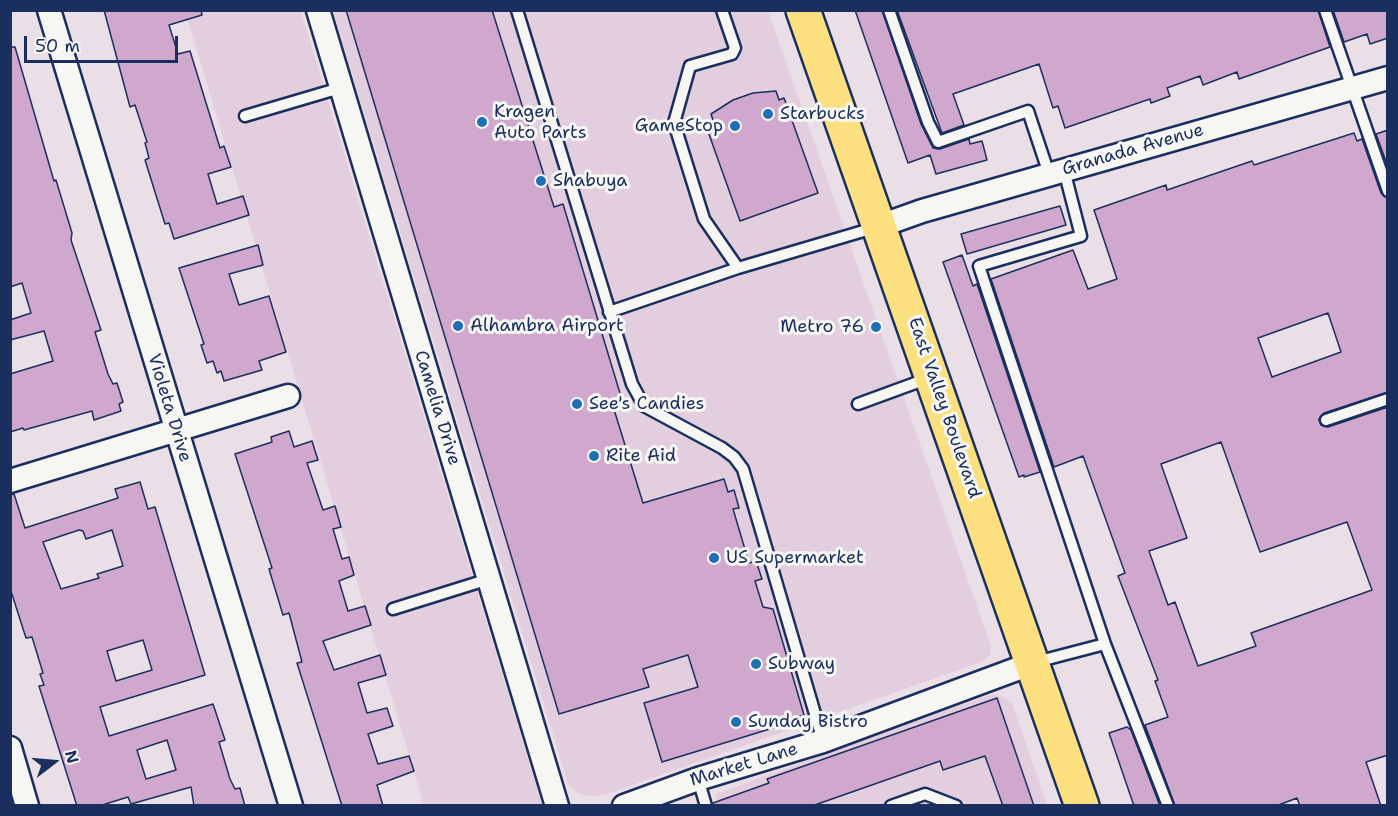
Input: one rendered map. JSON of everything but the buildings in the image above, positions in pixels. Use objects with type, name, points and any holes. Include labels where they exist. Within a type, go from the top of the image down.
[{"type":"main road","name":"East Valley Boulevard","points":[[803,10],[1083,806]]},
{"type":"street","name":"Violeta Drive","points":[[49,10],[291,806]]},
{"type":"street","name":"Camelia Drive","points":[[318,10],[557,806]]},
{"type":"street","name":"Granada Avenue","points":[[880,226],[922,211],[1388,78]]},
{"type":"street","points":[[10,481],[288,396]]},
{"type":"street","name":"Market Lane","points":[[624,806],[698,779],[823,741],[1034,663]]},
{"type":"street","points":[[11,753],[27,806]]},
{"type":"lane","points":[[517,10],[624,365],[644,406],[722,448],[734,457],[743,469],[823,741]]},
{"type":"lane","points":[[722,10],[735,48],[732,54],[690,66],[675,123],[704,219],[738,268]]},
{"type":"lane","points":[[889,10],[938,142],[1028,111],[1056,172],[1081,236],[979,266],[1106,644],[1168,806]]},
{"type":"lane","points":[[1325,10],[1388,191]]},
{"type":"lane","points":[[245,116],[340,88]]},
{"type":"lane","points":[[609,312],[738,268],[880,226]]},
{"type":"lane","points":[[858,404],[933,377]]},
{"type":"lane","points":[[1326,420],[1388,399]]},
{"type":"lane","points":[[393,609],[489,579]]},
{"type":"lane","points":[[1034,663],[1106,644]]},
{"type":"lane","points":[[698,779],[706,806]]},
{"type":"lane","points":[[891,806],[925,794],[956,806]]},
{"type":"shaded area","points":[[185,11],[301,11],[542,805],[424,805]]},
{"type":"shaded area","points":[[333,11],[768,11],[991,646],[990,655],[984,661],[604,795],[590,796],[578,793],[568,784]]},
{"type":"shaded area","points":[[992,694],[1002,696],[1012,703],[1047,805],[719,806],[715,794]]},
{"type":"place","name":"Starbucks","points":[[768,114]]},
{"type":"place","name":"Kragen Auto Parts","points":[[482,122]]},
{"type":"place","name":"GameStop","points":[[735,126]]},
{"type":"place","name":"Shabuya","points":[[541,181]]},
{"type":"place","name":"Alhambra Airport","points":[[458,326]]},
{"type":"place","name":"Metro 76","points":[[876,327]]},
{"type":"place","name":"See's Candies","points":[[577,404]]},
{"type":"place","name":"Rite Aid","points":[[594,456]]},
{"type":"place","name":"US Supermarket","points":[[714,558]]},
{"type":"place","name":"Subway","points":[[756,664]]},
{"type":"place","name":"Sunday Bistro","points":[[736,722]]}]
